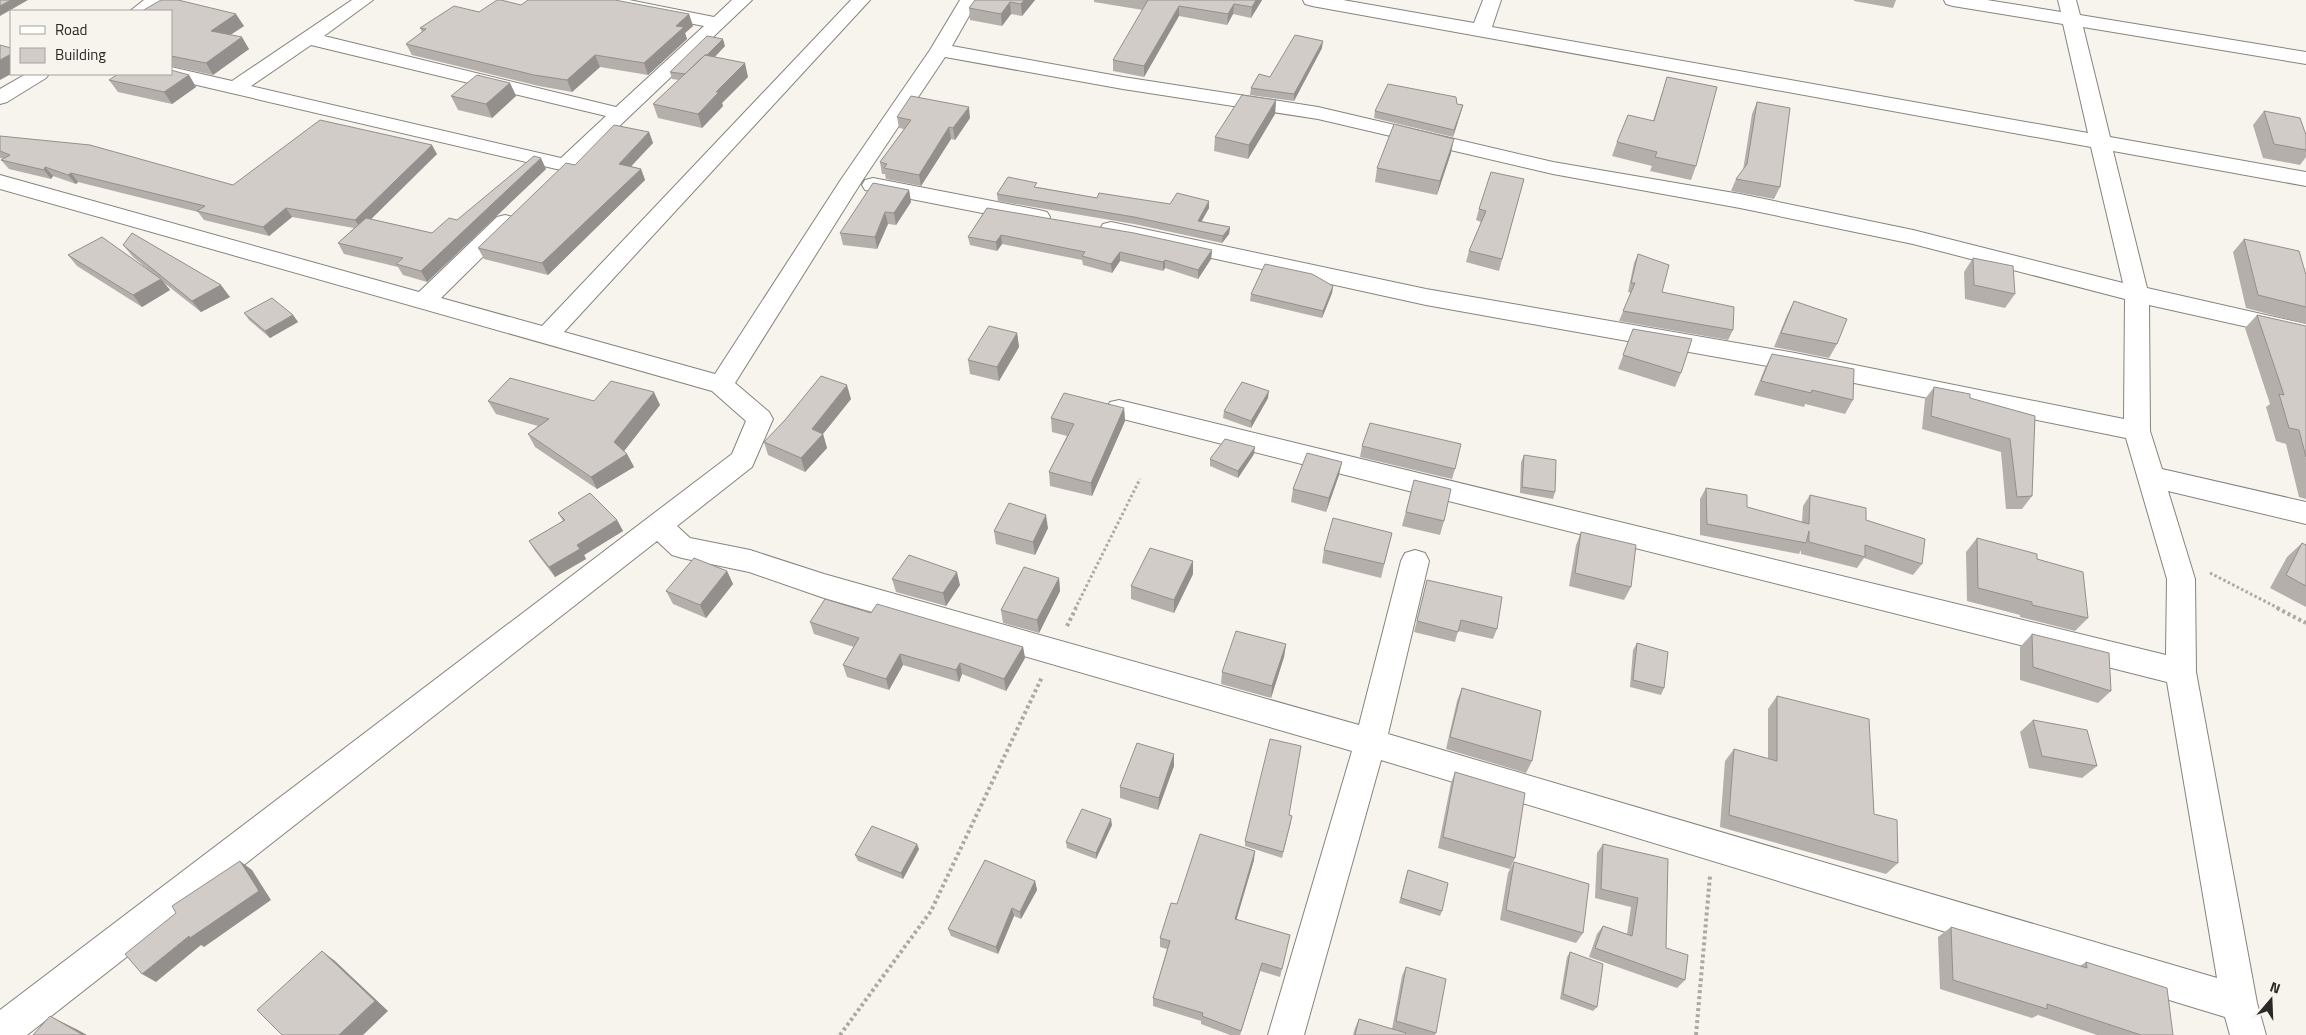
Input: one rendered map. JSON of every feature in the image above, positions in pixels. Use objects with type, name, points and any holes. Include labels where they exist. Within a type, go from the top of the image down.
[{"type":"street","points":[[141,10],[157,0]]},
{"type":"street","points":[[235,88],[364,0]]},
{"type":"street","points":[[601,0],[718,23]]},
{"type":"street","points":[[544,185],[743,0]]},
{"type":"street","points":[[547,336],[861,0]]},
{"type":"street","points":[[721,385],[851,181],[940,50],[969,0]]},
{"type":"street","points":[[1312,0],[2306,179]]},
{"type":"street","points":[[1481,30],[1492,0]]},
{"type":"street","points":[[1953,0],[2069,10],[2306,58]]},
{"type":"street","points":[[659,526],[682,547],[750,561],[824,586],[1370,743],[1712,845],[2244,1019],[2181,672],[2181,579],[2137,431],[2137,294],[2069,10]]},
{"type":"street","points":[[308,38],[621,114]]},
{"type":"street","points":[[940,50],[1123,83],[1318,113],[1553,168],[1740,201],[1913,237],[2137,294],[2306,332]]},
{"type":"street","points":[[172,73],[565,165]]},
{"type":"street","points":[[0,98],[37,75]]},
{"type":"street","points":[[851,181],[1058,220]]},
{"type":"street","points":[[0,182],[721,385],[760,419],[743,460],[0,1033]]},
{"type":"street","points":[[424,301],[522,206]]},
{"type":"street","points":[[1086,225],[1290,266],[1426,297],[1796,362],[2137,431]]},
{"type":"street","points":[[1119,408],[2181,672]]},
{"type":"street","points":[[2151,477],[2306,513]]},
{"type":"street","points":[[1286,1035],[1370,743],[1415,561]]},
{"type":"path","points":[[840,1035],[931,911],[1054,652],[1140,479]]},
{"type":"path","points":[[2174,555],[2306,623]]},
{"type":"path","points":[[1696,1035],[1712,845]]},
{"type":"building","points":[[0,0],[11,0],[0,6]]},
{"type":"building","points":[[161,0],[178,0],[236,14],[211,31],[242,37],[206,63],[172,56],[172,10],[144,10]]},
{"type":"building","points":[[497,0],[521,5],[528,0],[615,0],[689,14],[676,26],[684,27],[644,63],[595,55],[567,80],[534,75],[406,44],[426,29],[420,28],[454,6],[479,12]]},
{"type":"building","points":[[975,0],[1024,0],[1021,4],[1010,2],[1001,14],[969,8]]},
{"type":"building","points":[[1148,0],[1256,0],[1252,7],[1234,4],[1228,14],[1179,6],[1144,66],[1113,60]]},
{"type":"building","points":[[1295,35],[1323,41],[1294,94],[1251,88],[1259,74],[1270,77]]},
{"type":"building","points":[[707,36],[723,39],[685,74],[670,72]]},
{"type":"building","points":[[0,45],[10,48],[10,55],[0,60]]},
{"type":"building","points":[[705,55],[745,63],[716,92],[719,92],[698,114],[653,104]]},
{"type":"building","points":[[172,70],[189,75],[164,92],[109,80],[116,75],[172,75]]},
{"type":"building","points":[[477,75],[510,83],[486,104],[451,96]]},
{"type":"building","points":[[1667,77],[1717,87],[1696,166],[1655,157],[1657,152],[1617,142],[1628,115],[1654,121]]},
{"type":"building","points":[[1388,84],[1456,97],[1457,104],[1463,105],[1454,130],[1375,111]]},
{"type":"building","points":[[1242,95],[1276,100],[1249,145],[1215,137]]},
{"type":"building","points":[[911,96],[969,107],[953,128],[949,127],[919,175],[884,168],[887,164],[880,162],[911,120],[897,117]]},
{"type":"building","points":[[1757,102],[1790,108],[1780,187],[1736,179],[1747,164]]},
{"type":"building","points":[[2264,111],[2300,118],[2306,135],[2306,150],[2274,144]]},
{"type":"building","points":[[320,120],[432,145],[355,220],[286,208],[263,227],[197,211],[205,206],[71,173],[68,175],[45,167],[44,170],[1,160],[10,155],[0,151],[0,136],[90,145],[233,185]]},
{"type":"building","points":[[1394,124],[1454,139],[1440,181],[1377,168]]},
{"type":"building","points":[[614,125],[649,132],[619,164],[641,169],[542,263],[478,248],[566,163],[575,165]]},
{"type":"building","points":[[534,156],[541,158],[421,271],[396,264],[403,258],[338,243],[366,218],[432,233],[449,218],[457,220]]},
{"type":"building","points":[[1491,172],[1524,179],[1502,259],[1469,251],[1486,211],[1479,209]]},
{"type":"building","points":[[1008,177],[1037,183],[1034,187],[1097,198],[1099,193],[1170,204],[1177,193],[1209,201],[1198,221],[1230,227],[1223,236],[1134,217],[997,194]]},
{"type":"building","points":[[873,183],[909,190],[894,213],[885,212],[875,237],[840,233]]},
{"type":"building","points":[[987,208],[1134,233],[1212,250],[1198,270],[1165,260],[1163,262],[1120,252],[1111,264],[1082,256],[1085,252],[1001,235],[996,242],[968,237]]},
{"type":"building","points":[[132,233],[221,285],[192,301],[123,245]]},
{"type":"building","points":[[102,237],[161,279],[133,295],[68,255]]},
{"type":"building","points":[[2244,239],[2299,251],[2306,275],[2306,307],[2258,295]]},
{"type":"building","points":[[1638,254],[1669,265],[1662,292],[1734,307],[1733,330],[1623,311],[1635,283],[1631,283]]},
{"type":"building","points":[[1973,258],[2013,266],[2015,294],[1974,285]]},
{"type":"building","points":[[1265,264],[1312,274],[1333,286],[1323,311],[1251,294]]},
{"type":"building","points":[[272,298],[293,315],[265,331],[244,313]]},
{"type":"building","points":[[1794,301],[1847,319],[1837,344],[1781,333]]},
{"type":"building","points":[[2257,315],[2306,326],[2306,457],[2299,430],[2289,428],[2279,394],[2284,395]]},
{"type":"building","points":[[989,326],[1017,333],[997,367],[968,360]]},
{"type":"building","points":[[1633,329],[1692,339],[1681,373],[1623,355]]},
{"type":"building","points":[[1772,354],[1854,369],[1853,400],[1812,390],[1811,393],[1761,381]]},
{"type":"building","points":[[821,376],[847,385],[812,429],[823,434],[801,458],[764,442],[785,420]]},
{"type":"building","points":[[510,378],[594,401],[611,381],[654,392],[614,442],[627,454],[591,477],[528,434],[549,419],[488,401]]},
{"type":"building","points":[[1242,382],[1269,391],[1251,421],[1224,411]]},
{"type":"building","points":[[1934,387],[1970,394],[1970,398],[2035,416],[2032,496],[2017,497],[2010,439],[1931,416]]},
{"type":"building","points":[[1064,393],[1124,408],[1091,483],[1049,472],[1074,424],[1051,418]]},
{"type":"building","points":[[1370,423],[1461,444],[1455,469],[1362,446]]},
{"type":"building","points":[[1225,439],[1255,447],[1238,471],[1210,459]]},
{"type":"building","points":[[1307,453],[1342,462],[1329,498],[1293,489]]},
{"type":"building","points":[[1524,455],[1556,460],[1555,492],[1522,487]]},
{"type":"building","points":[[1414,480],[1451,489],[1444,521],[1406,512]]},
{"type":"building","points":[[1706,488],[1747,495],[1747,507],[1809,524],[1810,495],[1866,508],[1866,520],[1925,539],[1922,564],[1865,545],[1865,557],[1809,542],[1809,531],[1806,543],[1707,524]]},
{"type":"building","points":[[590,493],[617,520],[577,545],[580,549],[549,567],[529,541],[565,520],[558,513]]},
{"type":"building","points":[[1009,503],[1046,515],[1033,542],[994,531]]},
{"type":"building","points":[[1333,518],[1392,533],[1384,564],[1324,550]]},
{"type":"building","points":[[1581,532],[1636,545],[1631,587],[1575,573]]},
{"type":"building","points":[[1977,538],[2037,554],[2037,559],[2083,572],[2088,618],[2032,605],[2032,602],[1978,588]]},
{"type":"building","points":[[2302,543],[2306,545],[2306,586],[2286,575]]},
{"type":"building","points":[[1150,548],[1193,561],[1174,600],[1131,586]]},
{"type":"building","points":[[909,555],[957,572],[943,593],[892,579]]},
{"type":"building","points":[[694,558],[727,571],[700,605],[666,591]]},
{"type":"building","points":[[1024,567],[1059,578],[1037,620],[1001,610]]},
{"type":"building","points":[[1427,580],[1502,597],[1497,629],[1461,620],[1458,632],[1417,621]]},
{"type":"building","points":[[825,599],[871,613],[877,604],[1023,647],[1004,679],[960,663],[956,670],[900,654],[886,679],[843,665],[859,638],[810,622]]},
{"type":"building","points":[[1236,631],[1286,644],[1272,686],[1222,672]]},
{"type":"building","points":[[2032,634],[2109,653],[2111,691],[2033,667]]},
{"type":"building","points":[[1637,643],[1668,652],[1664,688],[1633,680]]},
{"type":"building","points":[[1462,688],[1541,711],[1532,761],[1450,737]]},
{"type":"building","points":[[1777,696],[1869,719],[1874,814],[1897,820],[1898,863],[1729,815],[1734,749],[1777,761]]},
{"type":"building","points":[[2033,720],[2087,730],[2097,766],[2042,756]]},
{"type":"building","points":[[1270,739],[1301,746],[1289,815],[1292,816],[1283,852],[1245,841]]},
{"type":"building","points":[[1137,743],[1174,754],[1159,798],[1120,787]]},
{"type":"building","points":[[1455,772],[1525,793],[1515,858],[1443,837]]},
{"type":"building","points":[[1082,809],[1111,819],[1096,853],[1066,842]]},
{"type":"building","points":[[872,826],[917,844],[901,873],[855,855]]},
{"type":"building","points":[[1200,834],[1255,851],[1235,919],[1290,935],[1282,969],[1262,963],[1241,1031],[1202,1016],[1203,1013],[1153,998],[1170,941],[1160,938],[1171,903],[1177,904]]},
{"type":"building","points":[[1603,844],[1668,859],[1666,948],[1688,955],[1685,980],[1595,948],[1603,926],[1632,936],[1638,898],[1601,889]]},
{"type":"building","points":[[985,860],[1035,881],[1020,912],[1012,908],[996,947],[948,929]]},
{"type":"building","points":[[240,861],[259,891],[190,938],[189,936],[142,974],[125,954],[176,913],[172,906]]},
{"type":"building","points":[[1514,862],[1589,884],[1583,933],[1506,910]]},
{"type":"building","points":[[1408,870],[1448,883],[1442,911],[1401,898]]},
{"type":"building","points":[[1951,927],[2087,968],[2086,962],[2167,988],[2173,1035],[2141,1035],[2047,1004],[2047,1009],[1953,980]]},
{"type":"building","points":[[322,951],[375,1001],[339,1035],[282,1035],[257,1010]]},
{"type":"building","points":[[1570,952],[1603,964],[1597,1007],[1563,994]]},
{"type":"building","points":[[1406,967],[1446,979],[1436,1033],[1396,1021]]},
{"type":"building","points":[[50,1016],[83,1035],[33,1035]]},
{"type":"building","points":[[1359,1019],[1406,1033],[1406,1035],[1355,1035]]}]
